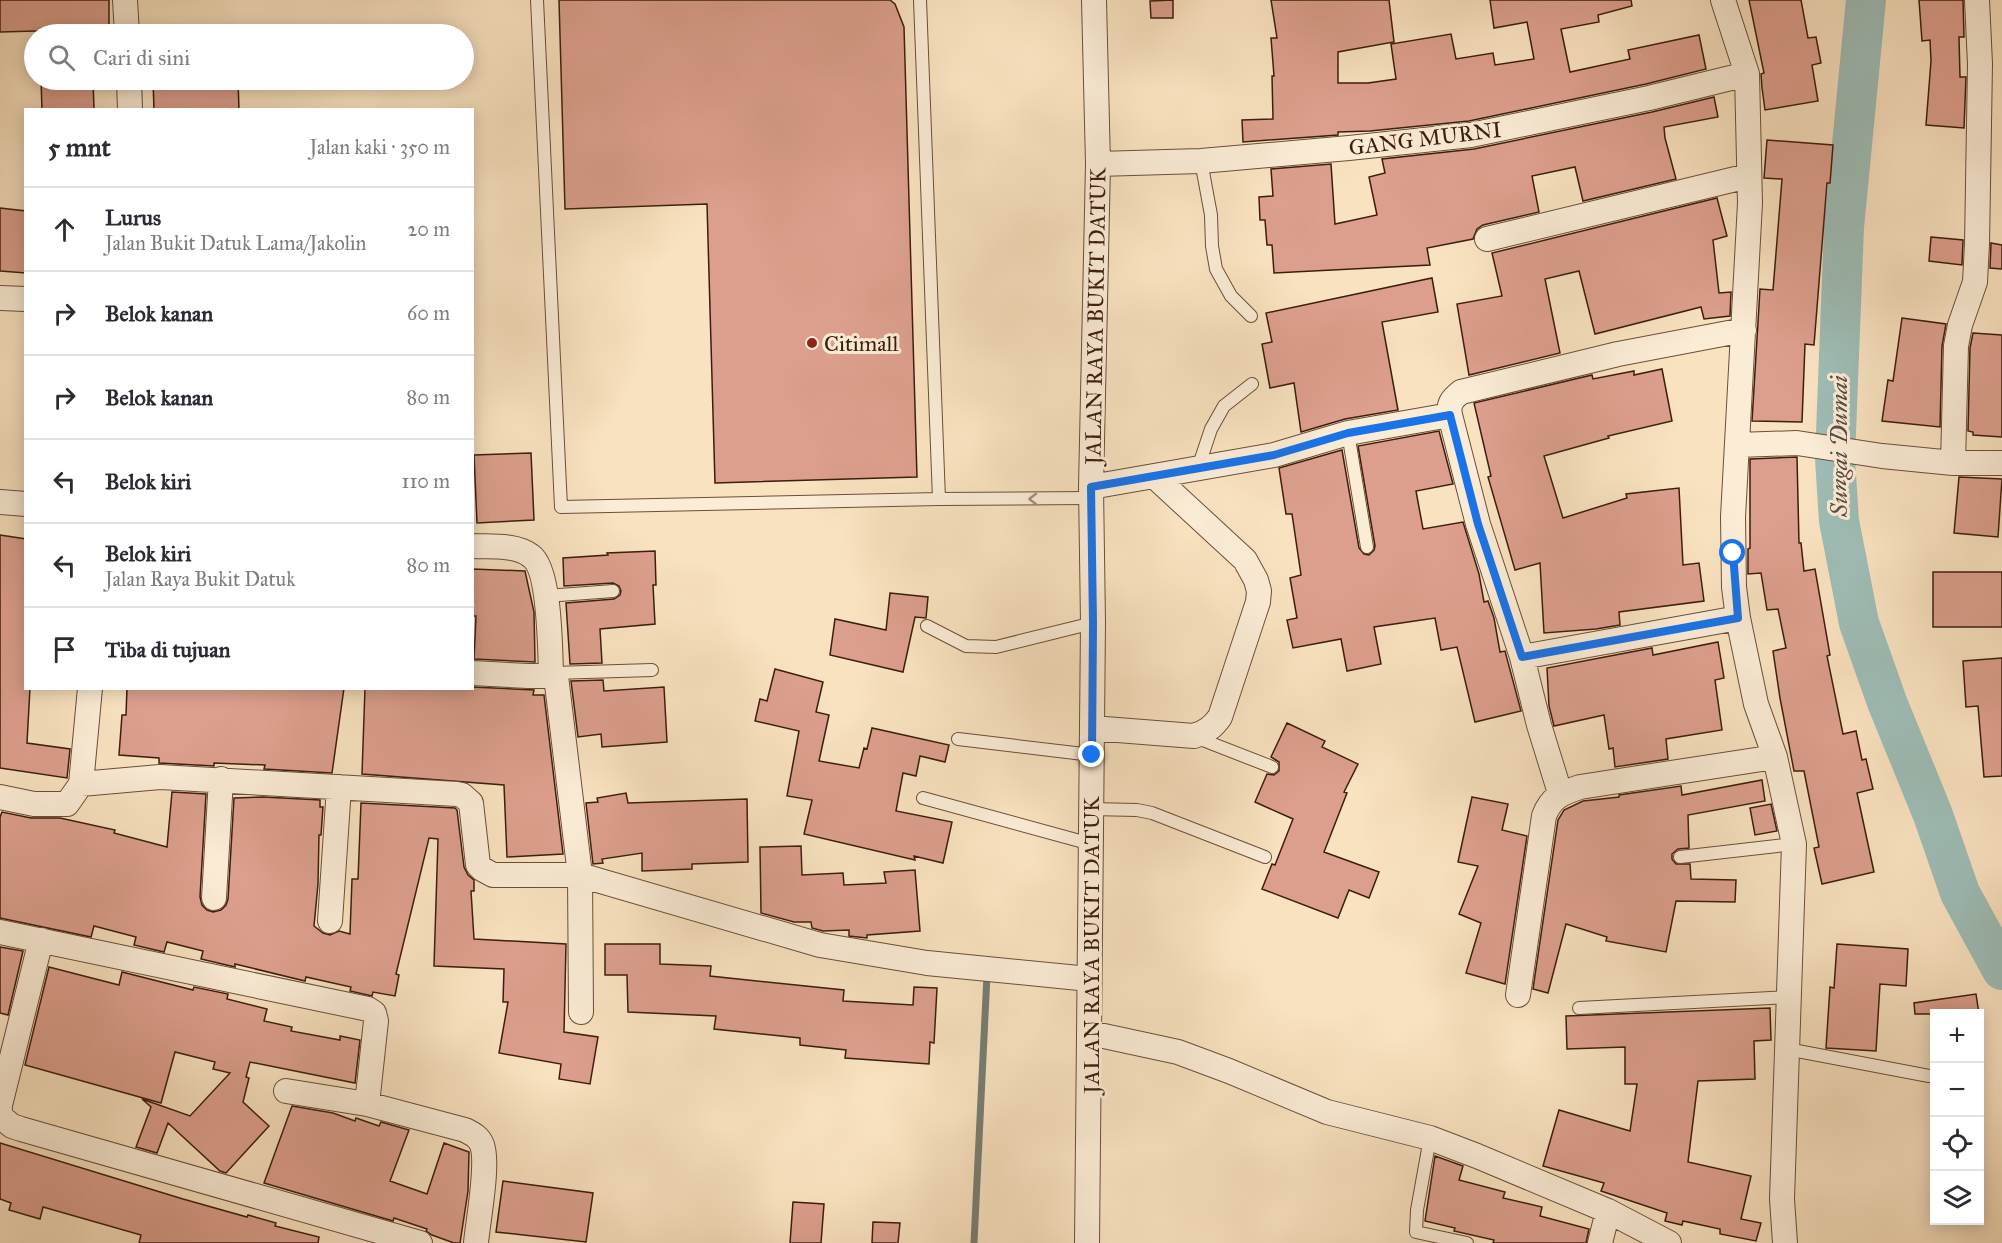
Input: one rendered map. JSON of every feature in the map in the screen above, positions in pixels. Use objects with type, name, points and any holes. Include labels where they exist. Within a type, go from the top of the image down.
[{"type":"street","points":[[125,0],[126,24]]},
{"type":"street","name":"JALAN RAYA BUKIT DATUK","points":[[1088,1243],[1093,623],[1091,493],[1098,164],[1094,0]]},
{"type":"street","points":[[1723,0],[1747,74],[1750,203],[1733,553],[1738,618],[1756,704],[1775,757],[1794,844],[1782,1199],[1785,1243]]},
{"type":"street","points":[[1953,463],[1956,346],[1960,326],[1975,282],[1977,244],[1980,64],[1977,0]]},
{"type":"street","name":"GANG MURNI","points":[[1098,164],[1201,161],[1471,135],[1649,98],[1747,74]]},
{"type":"street","points":[[129,90],[130,108]]},
{"type":"street","points":[[1486,238],[1748,176]]},
{"type":"street","points":[[0,298],[24,299]]},
{"type":"street","points":[[1560,793],[1539,725],[1522,657],[1478,524],[1448,408],[1461,392],[1618,354],[1744,330]]},
{"type":"street","points":[[1091,493],[1154,476],[1274,455],[1348,433],[1450,415]]},
{"type":"street","points":[[1737,445],[1797,442],[1882,456],[1953,463],[2002,463]]},
{"type":"street","points":[[1092,728],[1194,736],[1214,726],[1220,717],[1258,602],[1259,591],[1245,560],[1154,476]]},
{"type":"street","points":[[0,502],[24,504]]},
{"type":"street","points":[[474,546],[511,548],[532,556],[541,570],[580,875],[581,1012]]},
{"type":"street","points":[[1522,657],[1738,618]]},
{"type":"street","points":[[474,673],[554,674]]},
{"type":"street","points":[[0,797],[34,804],[67,804],[81,784],[90,690]]},
{"type":"street","points":[[1518,995],[1544,816],[1551,802],[1560,793],[1640,776],[1775,757]]},
{"type":"street","points":[[81,784],[160,777],[462,795],[471,803],[476,860],[482,869],[494,875],[580,875],[820,945],[927,963],[1089,979]]},
{"type":"street","points":[[214,898],[221,779]]},
{"type":"street","points":[[330,921],[339,788]]},
{"type":"street","points":[[0,932],[369,1009],[374,1013],[376,1021],[367,1104]]},
{"type":"street","points":[[41,940],[9,1035],[0,1112],[12,1126],[420,1243]]},
{"type":"street","points":[[1090,1033],[1178,1052],[1327,1112],[1430,1138],[1608,1211],[1669,1243]]},
{"type":"street","points":[[286,1091],[367,1104],[474,1134],[482,1146],[484,1161],[476,1243]]},
{"type":"street","points":[[1600,1243],[1608,1211]]},
{"type":"lane","points":[[537,0],[561,507],[939,499],[1091,493]]},
{"type":"lane","points":[[920,0],[939,499]]},
{"type":"lane","points":[[1201,161],[1211,215],[1212,246],[1216,269],[1231,296],[1251,316]]},
{"type":"lane","points":[[1198,468],[1211,429],[1224,406],[1252,384]]},
{"type":"lane","points":[[1348,433],[1367,547]]},
{"type":"lane","points":[[546,596],[613,591]]},
{"type":"lane","points":[[927,626],[966,646],[996,647],[1093,623]]},
{"type":"lane","points":[[554,674],[652,670]]},
{"type":"lane","points":[[1194,736],[1272,767]]},
{"type":"lane","points":[[958,739],[1092,755]]},
{"type":"lane","points":[[922,798],[1091,844]]},
{"type":"lane","points":[[1091,809],[1137,810],[1152,813],[1265,857]]},
{"type":"lane","points":[[1680,857],[1794,844]]},
{"type":"lane","points":[[1579,1008],[1788,998]]},
{"type":"lane","points":[[1787,1049],[1929,1076]]},
{"type":"lane","points":[[1430,1138],[1417,1210],[1416,1232],[1467,1243]]},
{"type":"building","points":[[0,0],[109,0],[109,24],[24,24],[24,31],[0,32]]},
{"type":"building","name":"Citimall","points":[[559,0],[890,0],[895,4],[904,27],[917,477],[715,483],[707,204],[565,209]]},
{"type":"building","points":[[1173,0],[1173,18],[1151,18],[1150,1]]},
{"type":"building","points":[[1271,0],[1389,0],[1394,42],[1338,52],[1338,83],[1368,83],[1396,79],[1391,44],[1451,34],[1456,59],[1493,53],[1495,65],[1534,59],[1527,22],[1494,28],[1490,0],[1631,0],[1632,6],[1598,15],[1599,22],[1561,29],[1570,72],[1630,59],[1628,50],[1699,35],[1706,69],[1469,121],[1338,132],[1338,135],[1243,142],[1242,120],[1273,119],[1272,76],[1274,76],[1271,38],[1277,38]]},
{"type":"building","points":[[1749,0],[1801,0],[1808,38],[1816,37],[1821,63],[1812,65],[1818,101],[1765,110],[1761,74],[1764,73]]},
{"type":"building","points":[[1919,0],[1963,0],[1964,37],[1959,37],[1960,77],[1966,77],[1964,128],[1926,125],[1931,61],[1930,40],[1922,41]]},
{"type":"building","points":[[41,90],[93,90],[94,108],[42,108]]},
{"type":"building","points":[[153,90],[238,90],[239,108],[154,108]]},
{"type":"building","points":[[1714,97],[1718,117],[1664,127],[1676,179],[1583,201],[1575,167],[1532,176],[1539,212],[1483,225],[1477,229],[1473,239],[1427,248],[1430,265],[1274,273],[1272,245],[1267,245],[1265,220],[1260,220],[1259,197],[1273,196],[1271,169],[1331,164],[1335,224],[1377,215],[1369,177],[1385,173],[1382,159],[1474,149]]},
{"type":"building","points":[[1767,140],[1833,145],[1830,183],[1827,183],[1814,345],[1805,344],[1802,422],[1752,421],[1760,289],[1773,290],[1782,179],[1764,178]]},
{"type":"building","points":[[1717,198],[1727,236],[1713,240],[1719,293],[1731,292],[1730,316],[1704,319],[1701,307],[1595,334],[1579,271],[1545,279],[1560,353],[1469,375],[1457,304],[1502,296],[1492,253]]},
{"type":"building","points":[[0,208],[24,211],[24,273],[0,271]]},
{"type":"building","points":[[1931,237],[1963,240],[1962,265],[1929,261]]},
{"type":"building","points":[[1991,243],[2002,245],[2002,269],[1990,268]]},
{"type":"building","points":[[1432,278],[1438,312],[1382,322],[1398,410],[1345,419],[1301,432],[1294,383],[1270,388],[1262,344],[1272,342],[1266,313]]},
{"type":"building","points":[[1902,318],[1946,324],[1942,346],[1940,427],[1882,421],[1888,380],[1893,381]]},
{"type":"building","points":[[1973,333],[2002,335],[2002,437],[1973,435],[1973,432],[1968,431],[1970,348]]},
{"type":"building","points":[[1662,369],[1672,421],[1608,436],[1609,438],[1544,456],[1563,518],[1627,498],[1626,494],[1679,488],[1683,565],[1699,563],[1704,601],[1619,612],[1620,625],[1544,633],[1540,563],[1515,570],[1488,477],[1491,476],[1474,403],[1592,375],[1593,379],[1634,371],[1634,375]]},
{"type":"building","points":[[1439,431],[1453,484],[1416,491],[1423,529],[1463,522],[1479,574],[1484,602],[1488,601],[1494,618],[1500,652],[1505,651],[1521,711],[1475,722],[1457,647],[1441,650],[1435,618],[1374,627],[1381,664],[1347,671],[1341,639],[1293,648],[1287,620],[1297,618],[1290,578],[1301,575],[1292,514],[1286,514],[1279,468],[1342,450],[1359,548],[1364,554],[1369,555],[1375,546],[1358,446]]},
{"type":"building","points":[[531,453],[534,520],[477,523],[474,455]]},
{"type":"building","points":[[1797,457],[1799,543],[1801,543],[1804,571],[1815,569],[1830,655],[1827,656],[1843,734],[1856,731],[1862,760],[1866,759],[1873,789],[1857,793],[1874,872],[1822,884],[1814,848],[1819,847],[1804,771],[1794,771],[1780,698],[1773,651],[1786,648],[1778,609],[1767,610],[1761,573],[1748,574],[1750,459]]},
{"type":"building","points":[[1959,477],[2002,479],[1998,537],[1954,533]]},
{"type":"building","points":[[0,535],[24,539],[24,690],[30,690],[27,743],[70,749],[67,778],[0,768]]},
{"type":"building","points":[[655,551],[656,585],[653,585],[655,624],[600,629],[602,663],[570,664],[566,603],[614,599],[620,595],[621,591],[619,586],[613,583],[564,586],[563,558]]},
{"type":"building","points":[[474,569],[525,571],[534,612],[535,662],[474,659],[476,616],[474,616]]},
{"type":"building","points":[[1933,572],[2002,572],[2002,627],[1933,627]]},
{"type":"building","points":[[890,593],[928,597],[926,618],[915,617],[903,672],[830,655],[835,619],[886,630]]},
{"type":"building","points":[[1718,642],[1724,678],[1715,680],[1722,730],[1666,739],[1668,759],[1615,767],[1613,748],[1609,749],[1604,715],[1554,726],[1549,706],[1547,668],[1652,648],[1653,655]]},
{"type":"building","points":[[2002,658],[2002,776],[1984,777],[1978,706],[1966,707],[1963,661]]},
{"type":"building","points":[[775,669],[823,682],[816,712],[829,715],[819,761],[859,768],[872,728],[949,745],[945,762],[920,756],[916,776],[903,773],[896,811],[952,822],[943,863],[914,856],[915,860],[804,834],[812,800],[787,796],[799,731],[755,721],[760,699],[767,701]]},
{"type":"building","points":[[603,680],[604,691],[664,687],[667,742],[602,747],[601,734],[578,737],[571,681]]},
{"type":"building","points":[[474,687],[534,690],[533,695],[544,695],[563,854],[507,857],[504,785],[362,774],[365,690],[474,690]]},
{"type":"building","points":[[127,690],[344,690],[332,773],[264,769],[265,765],[214,763],[214,766],[159,763],[159,758],[119,755],[122,715],[126,715]]},
{"type":"building","points":[[1287,723],[1325,741],[1322,747],[1358,764],[1344,792],[1347,793],[1324,852],[1379,872],[1369,898],[1349,890],[1338,918],[1262,889],[1272,864],[1275,865],[1293,819],[1255,802],[1267,774],[1274,775],[1279,771],[1279,762],[1271,757]]},
{"type":"building","points":[[1762,780],[1765,801],[1688,815],[1689,848],[1678,849],[1672,854],[1672,859],[1676,864],[1690,864],[1691,879],[1736,880],[1735,902],[1676,901],[1666,952],[1606,941],[1607,937],[1566,924],[1548,993],[1533,989],[1558,820],[1564,810],[1583,801],[1619,797],[1619,795],[1681,786],[1682,795]]},
{"type":"building","points":[[172,792],[206,794],[200,897],[202,905],[213,912],[221,910],[228,899],[234,798],[320,800],[320,807],[323,807],[321,835],[319,835],[314,926],[330,935],[339,931],[350,934],[352,879],[358,879],[361,803],[455,808],[464,867],[474,880],[474,891],[471,891],[474,939],[566,944],[564,1032],[598,1037],[590,1084],[559,1079],[561,1064],[499,1053],[508,1002],[503,1002],[504,969],[434,966],[438,839],[429,838],[396,974],[399,975],[395,996],[373,992],[372,996],[350,991],[351,987],[306,977],[305,981],[235,964],[235,967],[201,959],[203,951],[167,942],[164,952],[134,945],[136,937],[94,926],[91,937],[0,918],[0,817],[2,812],[31,818],[60,818],[115,830],[114,833],[167,847]]},
{"type":"building","points":[[626,793],[628,803],[747,799],[748,862],[692,864],[692,869],[642,871],[642,853],[602,859],[603,863],[593,864],[586,803],[598,802],[597,798]]},
{"type":"building","points":[[1472,797],[1508,804],[1502,830],[1527,836],[1505,984],[1466,973],[1481,923],[1459,914],[1478,866],[1458,862]]},
{"type":"building","points":[[1771,804],[1777,831],[1755,835],[1750,808]]},
{"type":"building","points":[[801,846],[802,875],[843,873],[844,885],[886,883],[884,872],[915,870],[920,931],[867,935],[867,938],[849,936],[849,930],[823,931],[812,928],[811,922],[794,922],[761,913],[760,847]]},
{"type":"building","points":[[605,944],[660,944],[660,964],[711,966],[710,976],[844,990],[843,1001],[913,1005],[914,987],[937,988],[934,1043],[930,1042],[929,1064],[845,1058],[846,1050],[800,1045],[800,1038],[714,1029],[716,1016],[628,1012],[627,975],[605,975]]},
{"type":"building","points":[[1837,944],[1908,949],[1906,986],[1880,984],[1876,1051],[1826,1048],[1830,987],[1834,988]]},
{"type":"building","points":[[0,947],[23,951],[8,1015],[0,1013]]},
{"type":"building","points":[[49,967],[119,985],[122,972],[193,990],[194,987],[228,994],[227,999],[267,1009],[264,1021],[292,1027],[291,1031],[340,1040],[340,1036],[360,1040],[355,1083],[250,1062],[243,1102],[269,1126],[226,1173],[220,1171],[168,1123],[157,1153],[136,1147],[151,1107],[142,1099],[190,1116],[230,1073],[213,1069],[215,1062],[175,1052],[161,1103],[25,1065]]},
{"type":"building","points":[[1976,994],[1978,1009],[1930,1009],[1930,1014],[1915,1014],[1914,1003]]},
{"type":"building","points":[[1770,1008],[1771,1040],[1754,1041],[1755,1079],[1698,1081],[1688,1162],[1751,1176],[1741,1219],[1761,1223],[1756,1241],[1720,1234],[1720,1229],[1683,1221],[1682,1225],[1665,1221],[1667,1213],[1601,1191],[1604,1183],[1543,1166],[1559,1110],[1630,1131],[1637,1084],[1625,1084],[1625,1047],[1567,1049],[1566,1016]]},
{"type":"building","points":[[292,1106],[333,1113],[355,1121],[356,1118],[379,1126],[381,1122],[409,1130],[390,1181],[427,1194],[444,1143],[469,1152],[468,1191],[460,1243],[432,1235],[426,1231],[427,1229],[394,1218],[393,1221],[264,1183]]},
{"type":"building","points":[[0,1143],[183,1199],[276,1223],[275,1226],[319,1237],[318,1243],[139,1243],[141,1235],[43,1207],[40,1219],[9,1210],[11,1203],[0,1199]]},
{"type":"building","points":[[1435,1156],[1463,1166],[1459,1180],[1505,1192],[1503,1198],[1542,1207],[1540,1216],[1589,1229],[1586,1243],[1493,1243],[1494,1240],[1454,1231],[1455,1228],[1425,1221]]},
{"type":"building","points":[[503,1181],[593,1193],[586,1242],[496,1232]]},
{"type":"building","points":[[793,1202],[824,1204],[821,1243],[790,1243]]},
{"type":"building","points":[[873,1222],[900,1223],[898,1243],[872,1243]]},
{"type":"waterway","name":"Sungai Dumai","points":[[1866,0],[1844,227],[1835,459],[1839,521],[1859,623],[1887,702],[1933,815],[1960,893],[2002,970]]},
{"type":"waterway","points":[[974,1243],[987,975]]},
{"type":"place","name":"Citimall","points":[[812,343]]},
{"type":"route","points":[[1092,755],[1091,487],[1274,455],[1348,433],[1450,415],[1478,524],[1522,657],[1738,618],[1733,553]]}]
